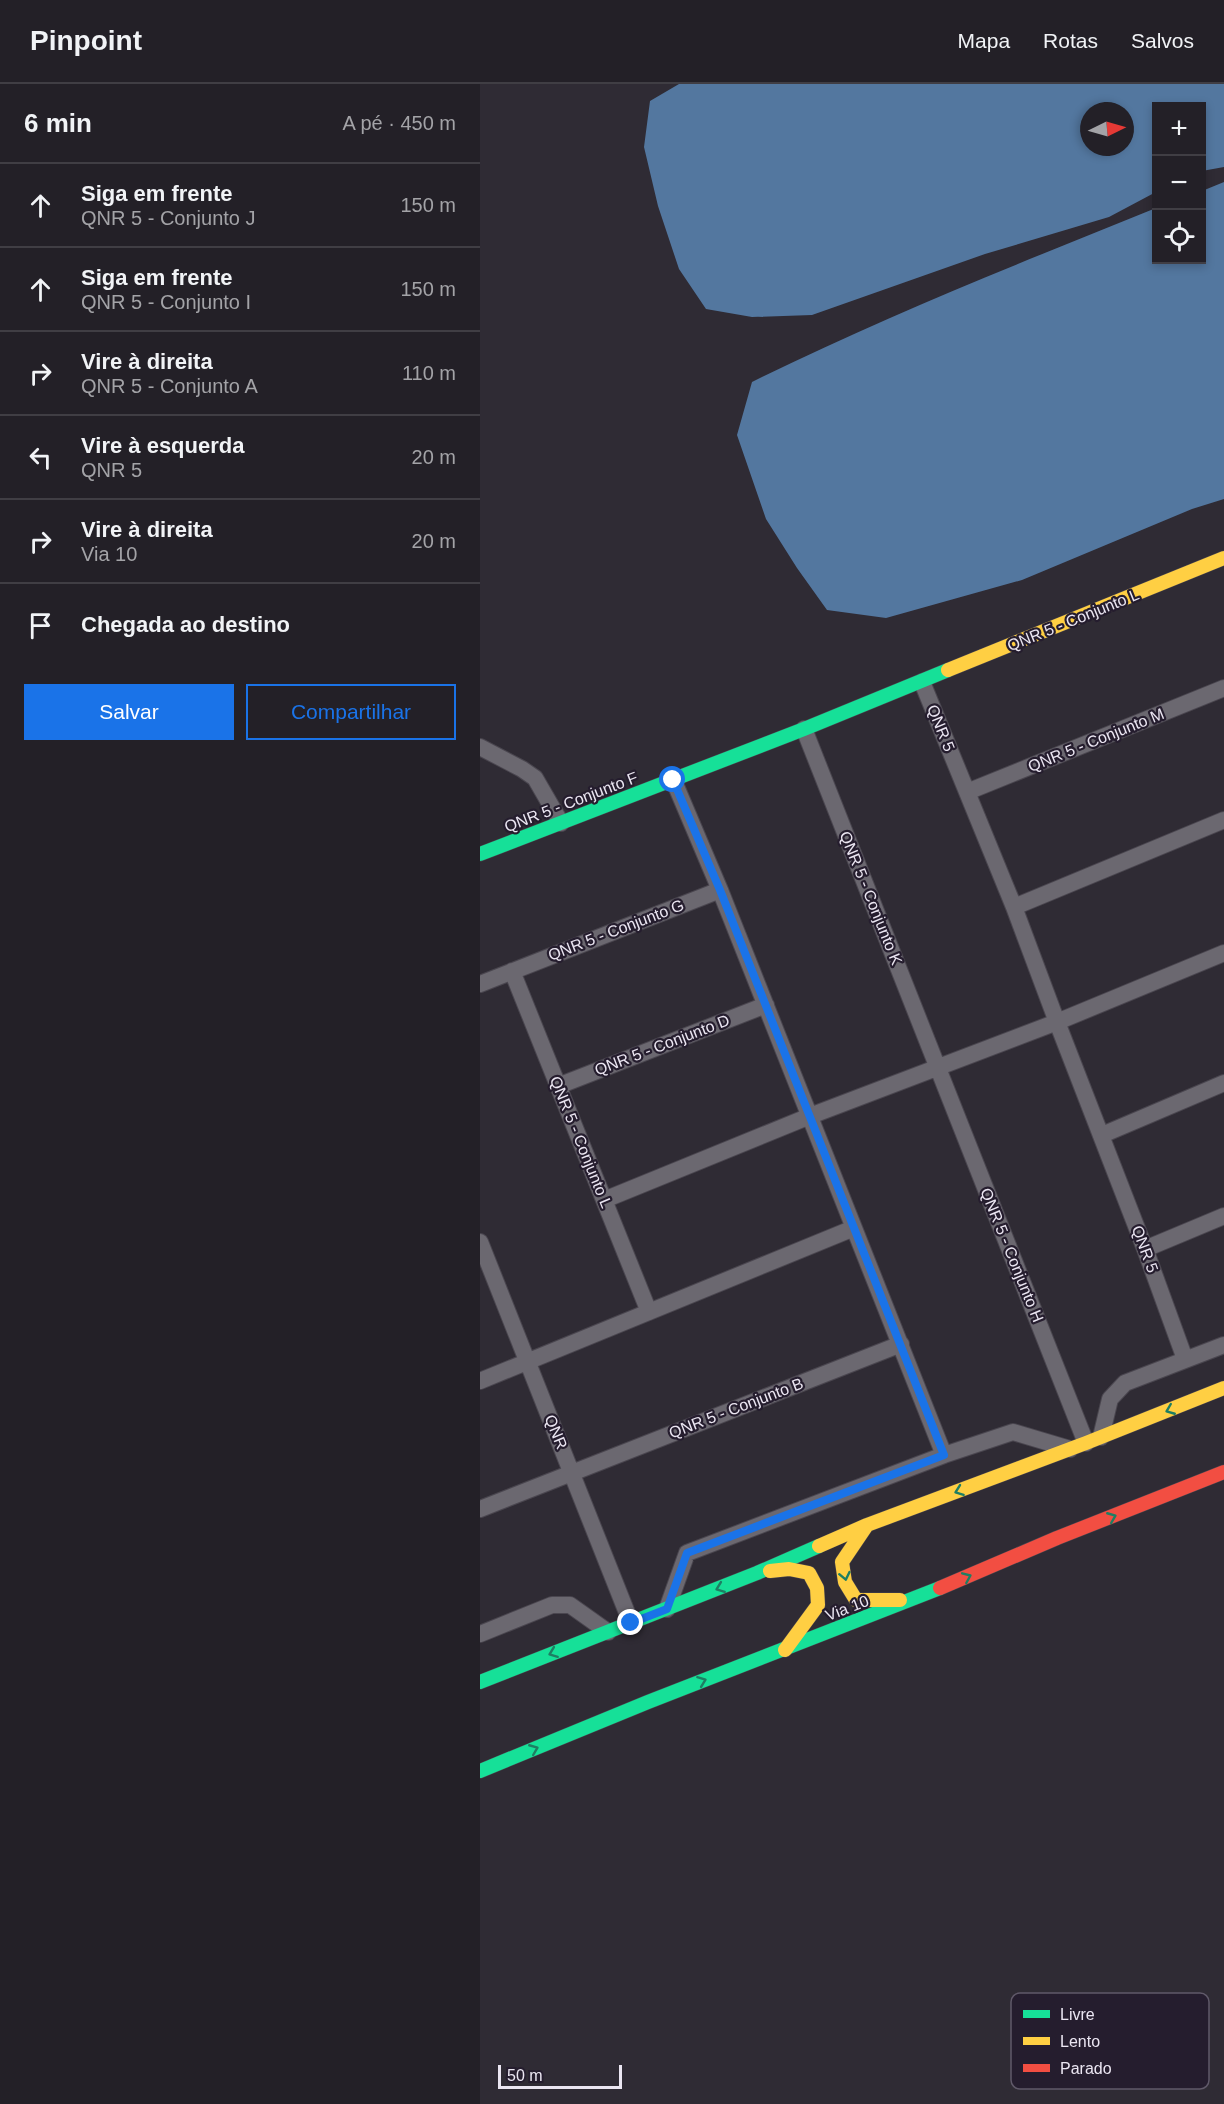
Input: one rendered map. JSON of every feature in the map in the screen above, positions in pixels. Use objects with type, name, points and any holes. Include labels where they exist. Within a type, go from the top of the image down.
[{"type":"main road","name":"QNR 5 - Conjunto L","points":[[922,682],[1224,558]]},
{"type":"main road","points":[[673,780],[922,682]]},
{"type":"main road","name":"QNR 5 - Conjunto F","points":[[480,855],[673,780]]},
{"type":"main road","points":[[480,1682],[757,1574],[867,1525],[1094,1440],[1224,1388]]},
{"type":"main road","name":"Via 10","points":[[480,1771],[648,1702],[913,1600],[1057,1538],[1224,1472]]},
{"type":"main road","points":[[867,1525],[842,1562],[845,1582],[856,1600],[913,1600]]},
{"type":"main road","points":[[757,1574],[789,1569],[809,1573],[817,1588],[818,1605],[785,1650]]},
{"type":"street","name":"QNR 5","points":[[922,682],[1014,907],[1185,1359]]},
{"type":"street","name":"QNR 5 - Conjunto M","points":[[967,792],[1224,688]]},
{"type":"street","name":"QNR 5 - Conjunto K","points":[[804,729],[938,1066]]},
{"type":"street","points":[[480,747],[535,778],[561,823]]},
{"type":"street","points":[[673,780],[720,890],[944,1455]]},
{"type":"street","points":[[1014,907],[1224,820]]},
{"type":"street","name":"QNR 5 - Conjunto G","points":[[512,971],[720,890]]},
{"type":"street","points":[[604,1200],[810,1116],[1056,1022],[1224,953]]},
{"type":"street","points":[[480,984],[512,971]]},
{"type":"street","name":"QNR 5 - Conjunto L","points":[[512,971],[649,1312]]},
{"type":"street","name":"QNR 5 - Conjunto D","points":[[558,1086],[766,1005]]},
{"type":"street","name":"QNR 5 - Conjunto H","points":[[938,1066],[1094,1440]]},
{"type":"street","points":[[1102,1135],[1224,1083]]},
{"type":"street","points":[[1145,1249],[1224,1216]]},
{"type":"street","points":[[480,1382],[854,1228]]},
{"type":"street","name":"QNR","points":[[480,1242],[631,1623]]},
{"type":"street","name":"QNR 5 - Conjunto B","points":[[480,1509],[901,1344]]},
{"type":"street","points":[[1094,1440],[1110,1398],[1125,1383],[1224,1345]]},
{"type":"street","points":[[667,1609],[687,1553],[944,1455],[1013,1432],[1070,1449]]},
{"type":"street","points":[[480,1634],[552,1605],[570,1605],[608,1632]]},
{"type":"water","points":[[679,84],[1224,84],[1224,167],[1206,170],[1206,102],[1152,102],[1152,194],[1109,217],[985,254],[812,315],[752,317],[706,309],[679,269],[658,206],[644,147],[650,101]]},
{"type":"water","points":[[1224,182],[1224,499],[1192,509],[1022,580],[886,618],[827,610],[766,519],[737,435],[752,382],[902,313],[1152,210],[1152,264],[1206,264],[1206,189]]},
{"type":"traffic: fast","points":[[480,854],[804,729],[948,670]]},
{"type":"traffic: fast","points":[[480,1682],[757,1573],[819,1546]]},
{"type":"traffic: fast","points":[[480,1771],[648,1702],[940,1588]]},
{"type":"traffic: slow","points":[[948,670],[1224,558]]},
{"type":"traffic: slow","points":[[819,1546],[867,1525],[1086,1443],[1224,1388]]},
{"type":"traffic: slow","points":[[867,1525],[842,1562],[845,1582],[856,1600],[900,1600]]},
{"type":"traffic: slow","points":[[770,1571],[789,1569],[809,1573],[817,1588],[818,1605],[785,1650]]},
{"type":"traffic: jam","points":[[940,1588],[1057,1538],[1224,1472]]},
{"type":"route","points":[[631,1623],[667,1609],[687,1553],[944,1455],[720,890],[673,780]]}]
